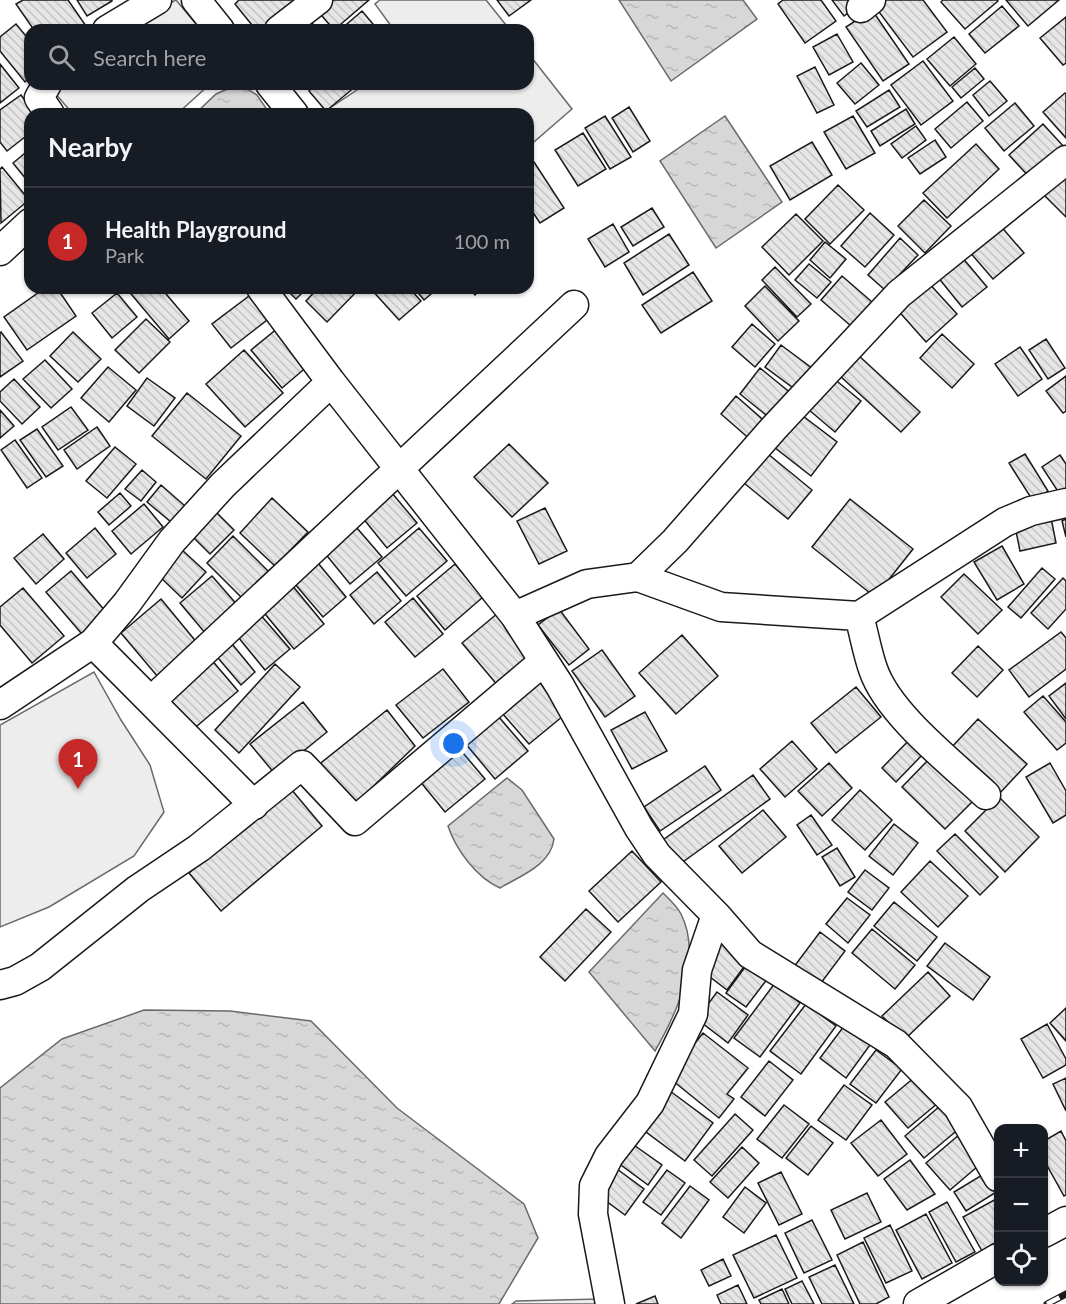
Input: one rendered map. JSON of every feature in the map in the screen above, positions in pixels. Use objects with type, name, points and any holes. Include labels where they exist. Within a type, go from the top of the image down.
[{"type":"street","points":[[117,24],[157,0]]},
{"type":"street","points":[[196,0],[215,24]]},
{"type":"street","points":[[287,24],[318,0]]},
{"type":"street","points":[[44,90],[39,98],[46,108]]},
{"type":"street","points":[[275,90],[289,108]]},
{"type":"street","points":[[638,577],[675,541],[773,429],[899,294],[1066,160]]},
{"type":"street","points":[[0,252],[24,229]]},
{"type":"street","points":[[265,294],[331,382],[515,616],[544,661],[639,828],[657,855],[716,915],[750,954],[896,1044],[958,1107],[994,1168]]},
{"type":"street","points":[[151,702],[574,304]]},
{"type":"street","points":[[0,705],[93,643],[127,603],[172,540],[223,485],[331,382]]},
{"type":"street","points":[[515,616],[587,584],[638,577],[721,607],[859,616],[1005,522],[1031,511],[1066,503]]},
{"type":"street","points":[[859,616],[873,671],[888,696],[911,725],[986,795]]},
{"type":"street","points":[[93,643],[254,805]]},
{"type":"street","points":[[0,985],[15,981],[40,968],[138,889],[199,848],[302,765],[355,821],[544,661]]},
{"type":"street","points":[[610,1304],[593,1214],[594,1185],[609,1156],[650,1103],[693,1014],[697,970],[716,915]]},
{"type":"street","points":[[1046,1232],[1066,1221]]},
{"type":"street","points":[[918,1304],[994,1261]]},
{"type":"shaded area","points":[[176,0],[196,24],[131,24]]},
{"type":"shaded area","points":[[380,0],[486,0],[505,24],[390,24],[375,4]]},
{"type":"shaded area","points":[[534,61],[572,109],[534,142],[534,108],[330,108],[357,90],[534,90]]},
{"type":"shaded area","points":[[56,90],[203,90],[184,108],[68,108],[54,92]]},
{"type":"shaded area","points":[[94,672],[150,765],[164,812],[134,856],[49,907],[0,927],[0,725]]},
{"type":"shaded area","points":[[599,1299],[598,1304],[512,1304],[516,1301]]},
{"type":"water","points":[[619,0],[743,0],[757,19],[671,81]]},
{"type":"water","points":[[225,90],[249,90],[257,95],[266,108],[201,108],[216,94]]},
{"type":"water","points":[[725,116],[782,202],[716,248],[660,161]]},
{"type":"water","points":[[507,778],[522,790],[554,839],[552,848],[541,863],[500,888],[483,877],[468,862],[448,826]]},
{"type":"water","points":[[663,893],[681,914],[687,931],[689,948],[688,966],[679,1002],[655,1051],[589,972]]},
{"type":"water","points":[[144,1010],[230,1011],[311,1021],[397,1108],[524,1204],[538,1238],[499,1304],[0,1304],[0,1088],[62,1039]]},
{"type":"building","points":[[23,0],[68,0],[85,24],[30,24],[16,4]]},
{"type":"building","points":[[77,0],[112,0],[112,1],[87,16]]},
{"type":"building","points":[[239,0],[302,0],[273,24],[251,24],[235,4]]},
{"type":"building","points":[[327,0],[369,0],[341,24],[329,24],[316,9]]},
{"type":"building","points":[[497,0],[531,0],[509,16]]},
{"type":"building","points":[[783,0],[821,0],[836,21],[805,43],[778,4]]},
{"type":"building","points":[[832,0],[865,0],[844,16]]},
{"type":"building","points":[[879,0],[923,0],[947,32],[913,57],[873,4]]},
{"type":"building","points":[[943,0],[998,1],[965,29],[941,2]]},
{"type":"building","points":[[1006,0],[1059,0],[1028,26]]},
{"type":"building","points":[[1002,6],[1019,26],[985,53],[969,34]]},
{"type":"building","points":[[872,10],[909,64],[883,81],[846,27]]},
{"type":"building","points":[[362,11],[373,24],[347,24]]},
{"type":"building","points":[[307,17],[313,24],[298,24]]},
{"type":"building","points":[[1066,17],[1066,63],[1063,65],[1040,38]]},
{"type":"building","points":[[16,24],[24,34],[24,81],[0,51],[0,37]]},
{"type":"building","points":[[837,34],[853,62],[829,75],[813,47]]},
{"type":"building","points":[[954,37],[976,64],[950,86],[927,59]]},
{"type":"building","points":[[923,61],[953,101],[921,125],[891,85]]},
{"type":"building","points":[[861,63],[879,85],[855,104],[837,83]]},
{"type":"building","points":[[0,64],[19,88],[0,103]]},
{"type":"building","points":[[815,67],[834,105],[817,113],[797,76]]},
{"type":"building","points":[[975,68],[984,79],[961,98],[952,87]]},
{"type":"building","points":[[990,81],[1007,101],[989,116],[973,95]]},
{"type":"building","points":[[351,90],[330,108],[323,108],[309,91]]},
{"type":"building","points":[[889,90],[900,107],[867,127],[856,111]]},
{"type":"building","points":[[1066,94],[1066,138],[1043,112]]},
{"type":"building","points":[[21,95],[31,108],[24,108],[24,138],[7,151],[0,142],[0,110]]},
{"type":"building","points":[[967,102],[983,121],[951,148],[935,129]]},
{"type":"building","points":[[1015,103],[1034,126],[1004,151],[985,128]]},
{"type":"building","points":[[629,107],[650,141],[633,152],[612,118]]},
{"type":"building","points":[[906,109],[915,124],[880,146],[871,131]]},
{"type":"building","points":[[605,116],[631,157],[610,169],[585,128]]},
{"type":"building","points":[[853,116],[875,153],[846,169],[824,132]]},
{"type":"building","points":[[1043,124],[1066,149],[1032,180],[1009,155]]},
{"type":"building","points":[[916,126],[926,140],[902,158],[891,144]]},
{"type":"building","points":[[583,133],[606,169],[578,186],[555,150]]},
{"type":"building","points":[[935,140],[946,157],[920,174],[908,158]]},
{"type":"building","points":[[812,142],[832,175],[790,200],[770,166]]},
{"type":"building","points":[[976,144],[999,169],[947,218],[923,193]]},
{"type":"building","points":[[24,154],[24,177],[13,163]]},
{"type":"building","points":[[534,162],[564,208],[540,223],[534,214]]},
{"type":"building","points":[[2,167],[24,194],[24,204],[1,223],[0,169]]},
{"type":"building","points":[[1066,170],[1066,217],[1043,194]]},
{"type":"building","points":[[838,185],[864,210],[830,244],[805,219]]},
{"type":"building","points":[[924,200],[951,226],[925,253],[898,226]]},
{"type":"building","points":[[652,208],[664,227],[633,246],[621,227]]},
{"type":"building","points":[[870,213],[894,235],[865,267],[841,246]]},
{"type":"building","points":[[796,214],[823,241],[789,275],[762,247]]},
{"type":"building","points":[[613,224],[629,252],[605,267],[588,239]]},
{"type":"building","points":[[999,224],[1024,253],[993,279],[968,250]]},
{"type":"building","points":[[669,234],[689,265],[643,295],[624,263]]},
{"type":"building","points":[[900,238],[918,255],[885,290],[868,275]]},
{"type":"building","points":[[825,242],[846,259],[830,278],[810,260]]},
{"type":"building","points":[[961,256],[987,287],[962,307],[937,276]]},
{"type":"building","points":[[809,264],[831,282],[817,298],[795,280]]},
{"type":"building","points":[[775,267],[811,304],[797,317],[762,280]]},
{"type":"building","points":[[693,272],[712,301],[661,333],[642,305]]},
{"type":"building","points":[[842,276],[879,308],[858,332],[821,300]]},
{"type":"building","points":[[926,280],[957,314],[926,342],[895,307]]},
{"type":"building","points":[[765,286],[799,321],[778,341],[745,306]]},
{"type":"building","points":[[37,294],[61,294],[76,316],[27,350],[4,317]]},
{"type":"building","points":[[118,294],[137,317],[112,338],[92,313]]},
{"type":"building","points":[[131,294],[166,294],[189,321],[169,339]]},
{"type":"building","points":[[252,294],[271,317],[231,348],[212,324]]},
{"type":"building","points":[[291,294],[301,294],[296,299]]},
{"type":"building","points":[[312,294],[354,294],[327,322],[306,301]]},
{"type":"building","points":[[375,294],[415,294],[421,301],[399,320]]},
{"type":"building","points":[[419,294],[431,294],[424,300]]},
{"type":"building","points":[[146,319],[170,342],[139,373],[115,350]]},
{"type":"building","points":[[752,324],[775,344],[755,367],[732,347]]},
{"type":"building","points":[[278,328],[309,365],[282,388],[251,350]]},
{"type":"building","points":[[73,332],[101,359],[78,382],[50,356]]},
{"type":"building","points":[[0,333],[23,361],[0,377]]},
{"type":"building","points":[[942,334],[974,364],[952,388],[920,358]]},
{"type":"building","points":[[1046,339],[1065,368],[1048,379],[1029,350]]},
{"type":"building","points":[[781,345],[813,369],[796,390],[765,367]]},
{"type":"building","points":[[1020,347],[1042,379],[1018,396],[995,364]]},
{"type":"building","points":[[244,350],[283,393],[245,427],[206,384]]},
{"type":"building","points":[[858,355],[920,412],[901,432],[839,375]]},
{"type":"building","points":[[45,360],[72,389],[51,408],[23,379]]},
{"type":"building","points":[[108,367],[136,390],[109,422],[81,398]]},
{"type":"building","points":[[760,368],[792,394],[771,419],[740,394]]},
{"type":"building","points":[[827,373],[861,401],[835,432],[802,404]]},
{"type":"building","points":[[1066,376],[1066,411],[1063,413],[1046,391]]},
{"type":"building","points":[[147,378],[175,398],[154,426],[127,406]]},
{"type":"building","points":[[14,379],[40,407],[22,424],[0,401],[0,392]]},
{"type":"building","points":[[187,393],[241,436],[206,479],[152,436]]},
{"type":"building","points":[[736,396],[767,423],[752,441],[721,414]]},
{"type":"building","points":[[71,407],[88,430],[58,450],[42,427]]},
{"type":"building","points":[[0,410],[14,426],[0,438]]},
{"type":"building","points":[[795,410],[837,442],[811,476],[769,443]]},
{"type":"building","points":[[97,427],[110,446],[77,469],[64,450]]},
{"type":"building","points":[[37,429],[63,466],[46,477],[20,440]]},
{"type":"building","points":[[15,440],[42,478],[27,488],[1,450]]},
{"type":"building","points":[[509,444],[548,483],[512,517],[474,477]]},
{"type":"building","points":[[115,447],[136,464],[107,498],[86,481]]},
{"type":"building","points":[[768,454],[812,490],[788,519],[744,483]]},
{"type":"building","points":[[1025,454],[1048,491],[1033,501],[1009,463]]},
{"type":"building","points":[[1060,455],[1066,464],[1066,492],[1061,496],[1042,467]]},
{"type":"building","points":[[142,470],[156,482],[141,501],[125,489]]},
{"type":"building","points":[[161,485],[185,506],[171,522],[147,502]]},
{"type":"building","points":[[387,487],[417,523],[387,548],[358,512]]},
{"type":"building","points":[[120,493],[131,506],[109,525],[98,512]]},
{"type":"building","points":[[272,498],[308,532],[275,566],[240,533]]},
{"type":"building","points":[[850,499],[913,549],[875,597],[812,547]]},
{"type":"building","points":[[144,504],[163,527],[131,554],[112,531]]},
{"type":"building","points":[[212,508],[234,530],[210,554],[188,532]]},
{"type":"building","points":[[545,508],[567,551],[539,564],[517,521]]},
{"type":"building","points":[[1051,518],[1056,543],[1020,551],[1015,526]]},
{"type":"building","points":[[1066,519],[1066,537],[1062,521]]},
{"type":"building","points":[[350,520],[382,557],[350,584],[319,546]]},
{"type":"building","points":[[95,528],[116,554],[87,578],[66,553]]},
{"type":"building","points":[[419,528],[447,561],[406,596],[378,563]]},
{"type":"building","points":[[43,534],[64,559],[36,584],[14,558]]},
{"type":"building","points":[[233,536],[271,574],[245,601],[207,563]]},
{"type":"building","points":[[1002,546],[1024,584],[997,600],[974,562]]},
{"type":"building","points":[[181,549],[206,572],[182,598],[159,576]]},
{"type":"building","points":[[313,557],[346,597],[323,617],[289,577]]},
{"type":"building","points":[[455,564],[483,597],[445,630],[417,596]]},
{"type":"building","points":[[1042,568],[1055,579],[1021,618],[1008,607]]},
{"type":"building","points":[[71,571],[112,619],[87,640],[46,592]]},
{"type":"building","points":[[377,572],[401,601],[374,624],[350,595]]},
{"type":"building","points":[[964,574],[1002,610],[978,634],[941,597]]},
{"type":"building","points":[[212,576],[239,607],[206,634],[180,603]]},
{"type":"building","points":[[1063,578],[1066,581],[1066,609],[1048,629],[1031,613]]},
{"type":"building","points":[[291,584],[324,624],[294,649],[261,609]]},
{"type":"building","points":[[23,588],[64,636],[32,663],[0,625],[0,607]]},
{"type":"building","points":[[413,598],[443,634],[415,657],[385,622]]},
{"type":"building","points":[[161,599],[198,644],[158,677],[121,633]]},
{"type":"building","points":[[559,609],[589,649],[569,665],[538,625]]},
{"type":"building","points":[[258,612],[290,649],[265,670],[234,632]]},
{"type":"building","points":[[498,613],[535,657],[499,687],[462,643]]},
{"type":"building","points":[[1061,632],[1066,638],[1066,669],[1029,697],[1009,670]]},
{"type":"building","points":[[682,635],[718,676],[676,714],[639,673]]},
{"type":"building","points":[[228,639],[255,672],[241,685],[213,652]]},
{"type":"building","points":[[978,646],[1003,670],[977,697],[952,673]]},
{"type":"building","points":[[602,650],[635,696],[605,717],[572,671]]},
{"type":"building","points":[[210,658],[238,691],[190,732],[162,698]]},
{"type":"building","points":[[275,664],[300,687],[239,753],[215,730]]},
{"type":"building","points":[[443,669],[469,702],[423,738],[396,705]]},
{"type":"building","points":[[541,680],[568,712],[529,744],[502,713]]},
{"type":"building","points":[[1066,683],[1066,719],[1049,696]]},
{"type":"building","points":[[856,687],[881,717],[836,753],[811,723]]},
{"type":"building","points":[[1043,696],[1066,722],[1066,743],[1057,750],[1024,712]]},
{"type":"building","points":[[303,702],[327,732],[275,774],[250,744]]},
{"type":"building","points":[[387,710],[415,746],[353,806],[312,770]]},
{"type":"building","points":[[645,712],[667,751],[632,769],[611,730]]},
{"type":"building","points":[[498,716],[528,751],[495,779],[465,743]]},
{"type":"building","points":[[978,719],[1027,764],[999,794],[950,749]]},
{"type":"building","points":[[912,737],[926,751],[896,782],[882,768]]},
{"type":"building","points":[[792,741],[817,769],[785,797],[760,769]]},
{"type":"building","points":[[458,747],[485,779],[445,812],[419,780]]},
{"type":"building","points":[[933,755],[976,798],[945,829],[902,787]]},
{"type":"building","points":[[829,763],[852,788],[822,816],[798,791]]},
{"type":"building","points":[[1050,763],[1066,791],[1066,815],[1053,823],[1026,777]]},
{"type":"building","points":[[705,766],[721,790],[660,831],[644,807]]},
{"type":"building","points":[[753,775],[770,799],[680,864],[663,840]]},
{"type":"building","points":[[291,789],[322,826],[221,911],[189,873]]},
{"type":"building","points":[[860,790],[892,820],[865,850],[832,820]]},
{"type":"building","points":[[999,797],[1039,837],[1005,872],[965,831]]},
{"type":"building","points":[[763,810],[786,837],[742,873],[719,846]]},
{"type":"building","points":[[811,815],[832,845],[817,855],[797,825]]},
{"type":"building","points":[[894,824],[918,843],[893,875],[869,856]]},
{"type":"building","points":[[955,834],[998,877],[980,895],[937,851]]},
{"type":"building","points":[[837,848],[855,877],[840,886],[822,857]]},
{"type":"building","points":[[632,851],[661,882],[618,922],[589,891]]},
{"type":"building","points":[[930,861],[968,896],[938,927],[901,892]]},
{"type":"building","points":[[865,870],[889,888],[872,910],[848,892]]},
{"type":"building","points":[[847,898],[870,915],[848,943],[826,924]]},
{"type":"building","points":[[894,902],[937,937],[917,961],[874,926]]},
{"type":"building","points":[[586,909],[611,932],[565,981],[540,957]]},
{"type":"building","points":[[872,929],[915,965],[895,989],[852,953]]},
{"type":"building","points":[[820,932],[845,951],[818,987],[793,968]]},
{"type":"building","points":[[723,941],[749,960],[727,990],[701,970]]},
{"type":"building","points":[[945,943],[990,977],[973,1000],[927,966]]},
{"type":"building","points":[[748,963],[768,978],[746,1007],[726,993]]},
{"type":"building","points":[[928,972],[950,996],[905,1039],[882,1016]]},
{"type":"building","points":[[775,983],[800,1003],[760,1057],[734,1038]]},
{"type":"building","points":[[717,992],[748,1015],[728,1043],[697,1019]]},
{"type":"building","points":[[806,1004],[836,1026],[801,1074],[770,1051]]},
{"type":"building","points":[[1066,1008],[1066,1041],[1050,1023]]},
{"type":"building","points":[[1047,1024],[1066,1059],[1066,1065],[1043,1078],[1021,1039]]},
{"type":"building","points":[[844,1026],[870,1045],[846,1078],[820,1058]]},
{"type":"building","points":[[703,1033],[748,1068],[727,1094],[734,1099],[719,1118],[668,1077]]},
{"type":"building","points":[[876,1050],[902,1069],[876,1103],[850,1084]]},
{"type":"building","points":[[769,1061],[793,1080],[765,1116],[741,1097]]},
{"type":"building","points":[[915,1077],[938,1103],[908,1128],[885,1102]]},
{"type":"building","points":[[1066,1078],[1066,1111],[1053,1084]]},
{"type":"building","points":[[844,1085],[872,1105],[846,1140],[818,1120]]},
{"type":"building","points":[[670,1091],[713,1123],[685,1161],[642,1129]]},
{"type":"building","points":[[784,1105],[809,1124],[782,1158],[757,1139]]},
{"type":"building","points":[[940,1106],[960,1128],[924,1158],[905,1136]]},
{"type":"building","points":[[735,1114],[753,1130],[712,1176],[694,1160]]},
{"type":"building","points":[[881,1120],[907,1154],[878,1176],[851,1143]]},
{"type":"building","points":[[811,1126],[833,1143],[808,1175],[786,1158]]},
{"type":"building","points":[[1061,1131],[1066,1141],[1066,1195],[1064,1196],[1048,1167],[1048,1139]]},
{"type":"building","points":[[960,1134],[984,1161],[950,1190],[926,1163]]},
{"type":"building","points":[[631,1143],[662,1165],[648,1185],[617,1162]]},
{"type":"building","points":[[742,1147],[759,1163],[728,1198],[710,1182]]},
{"type":"building","points":[[910,1160],[935,1194],[907,1210],[884,1179]]},
{"type":"building","points":[[617,1169],[644,1189],[625,1215],[598,1195]]},
{"type":"building","points":[[667,1170],[685,1183],[661,1215],[643,1202]]},
{"type":"building","points":[[781,1172],[802,1214],[779,1225],[758,1183]]},
{"type":"building","points":[[987,1172],[994,1184],[994,1194],[966,1211],[954,1192]]},
{"type":"building","points":[[690,1186],[709,1200],[681,1238],[662,1223]]},
{"type":"building","points":[[745,1187],[766,1203],[744,1233],[723,1217]]},
{"type":"building","points":[[867,1193],[881,1222],[845,1239],[831,1210]]},
{"type":"building","points":[[994,1200],[994,1244],[982,1251],[963,1217]]},
{"type":"building","points":[[947,1202],[975,1252],[956,1262],[929,1212]]},
{"type":"building","points":[[926,1214],[952,1263],[922,1279],[896,1230]]},
{"type":"building","points":[[812,1220],[832,1260],[804,1273],[785,1233]]},
{"type":"building","points":[[890,1225],[912,1271],[886,1283],[864,1238]]},
{"type":"building","points":[[776,1235],[797,1278],[754,1298],[733,1255]]},
{"type":"building","points":[[863,1242],[889,1297],[876,1304],[860,1304],[837,1255]]},
{"type":"building","points":[[723,1259],[731,1276],[709,1286],[701,1270]]},
{"type":"building","points":[[835,1265],[854,1304],[822,1304],[809,1277]]},
{"type":"building","points":[[802,1281],[814,1304],[792,1304],[785,1289]]},
{"type":"building","points":[[738,1285],[747,1304],[721,1304],[717,1295]]},
{"type":"building","points":[[782,1289],[789,1304],[761,1304],[759,1300]]},
{"type":"building","points":[[655,1296],[658,1304],[636,1304]]},
{"type":"railway","points":[[1047,1304],[1066,1294]]},
{"type":"place","name":"Health Playground","points":[[78,789]]}]
